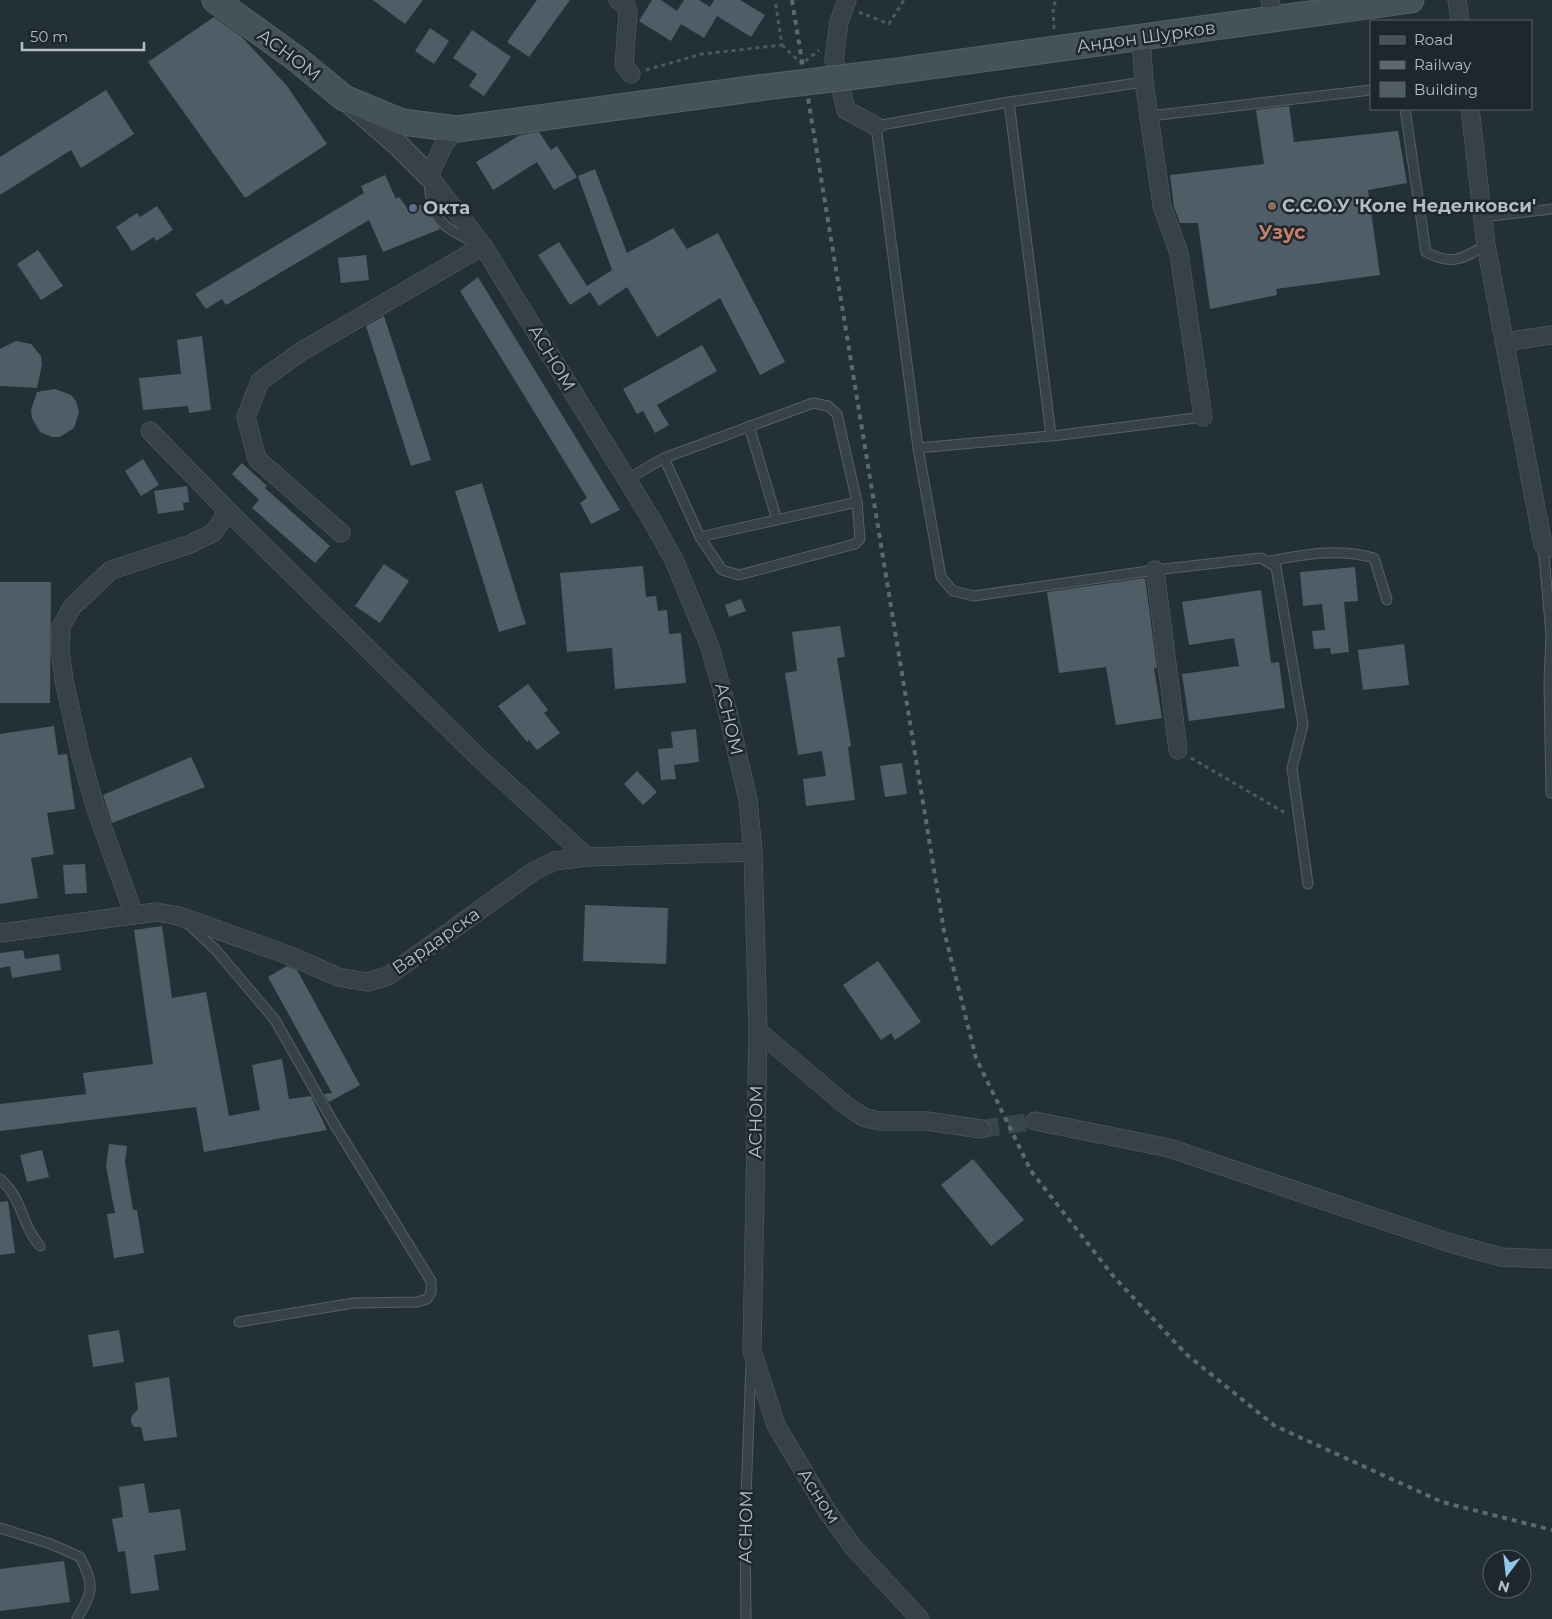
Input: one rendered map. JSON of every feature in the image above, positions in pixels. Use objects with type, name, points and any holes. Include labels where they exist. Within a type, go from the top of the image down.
[{"type":"main road","name":"АСНОМ","points":[[215,0],[298,60],[344,98]]},
{"type":"main road","name":"Андон Шурков","points":[[344,98],[402,122],[457,129],[1141,38],[1272,10],[1410,0]]},
{"type":"street","points":[[618,0],[626,6],[628,14],[624,65],[631,74]]},
{"type":"street","points":[[1457,0],[1460,20]]},
{"type":"street","points":[[847,3],[836,37],[834,59],[846,110],[876,126]]},
{"type":"street","points":[[1141,38],[1144,82],[1162,206],[1179,253],[1203,417]]},
{"type":"street","name":"АСНОМ","points":[[344,98],[398,144],[429,176],[482,246],[674,560],[710,647],[727,708],[748,800],[753,852],[758,1031],[752,1351]]},
{"type":"street","points":[[1470,110],[1486,246],[1504,342],[1548,547]]},
{"type":"street","points":[[429,176],[445,142],[457,129]]},
{"type":"street","points":[[341,533],[257,458],[246,418],[260,381],[310,346],[482,246]]},
{"type":"street","points":[[1504,342],[1552,335]]},
{"type":"street","points":[[150,431],[473,752],[587,857]]},
{"type":"street","points":[[134,915],[95,806],[80,753],[64,680],[61,627],[72,607],[111,570],[188,545],[213,533],[223,520],[226,508]]},
{"type":"street","points":[[1155,570],[1178,750]]},
{"type":"street","name":"Вардарска","points":[[0,933],[156,912],[179,916],[288,956],[338,977],[367,982],[388,976],[534,871],[555,861],[587,857],[753,852]]},
{"type":"street","points":[[758,1031],[848,1107],[865,1118],[880,1122],[927,1121],[981,1128]]},
{"type":"street","points":[[1035,1121],[1169,1148],[1476,1250],[1501,1256],[1552,1260]]},
{"type":"street","name":"Асном","points":[[752,1351],[776,1425],[827,1510],[853,1547],[920,1619]]},
{"type":"lane","points":[[1144,82],[1009,102],[876,126],[918,448],[941,577],[953,591],[974,596],[1155,570],[1261,558],[1270,561],[1276,567],[1303,725],[1292,768],[1308,884]]},
{"type":"lane","points":[[1150,116],[1370,90]]},
{"type":"lane","points":[[1009,102],[1051,435]]},
{"type":"lane","points":[[1405,110],[1426,252],[1440,260],[1454,260],[1468,256],[1486,246]]},
{"type":"lane","points":[[1482,217],[1552,209]]},
{"type":"lane","points":[[626,480],[664,458],[813,402],[828,406],[837,414],[857,502],[861,531],[860,538],[856,544],[739,575],[722,570],[700,537],[664,458]]},
{"type":"lane","points":[[918,448],[1203,417]]},
{"type":"lane","points":[[749,426],[777,520]]},
{"type":"lane","points":[[700,537],[857,502]]},
{"type":"lane","points":[[1548,547],[1551,634],[1549,682],[1551,792]]},
{"type":"lane","points":[[1270,561],[1312,553],[1353,552],[1374,558],[1387,600]]},
{"type":"lane","points":[[179,916],[216,950],[275,1020],[333,1122],[431,1281],[431,1292],[427,1299],[417,1302],[354,1304],[239,1322]]},
{"type":"lane","points":[[0,1179],[12,1190],[29,1233],[40,1246]]},
{"type":"lane","name":"АСНОМ","points":[[746,1619],[745,1522],[752,1351]]},
{"type":"lane","points":[[0,1528],[51,1544],[80,1557],[90,1578],[89,1598],[77,1618]]},
{"type":"path","points":[[775,0],[782,45],[802,64],[836,37]]},
{"type":"path","points":[[847,3],[889,24],[904,0]]},
{"type":"path","points":[[1053,8],[1056,0]]},
{"type":"path","points":[[631,74],[702,54],[782,45]]},
{"type":"path","points":[[1178,750],[1298,821]]},
{"type":"building","points":[[373,0],[423,0],[405,24]]},
{"type":"building","points":[[537,0],[570,0],[529,57],[507,42]]},
{"type":"building","points":[[652,0],[661,0],[677,11],[684,0],[699,0],[710,7],[714,0],[740,0],[765,15],[751,37],[717,16],[704,38],[681,24],[671,41],[639,21]]},
{"type":"building","points":[[214,17],[242,37],[287,86],[327,144],[245,198],[148,62]]},
{"type":"building","points":[[430,28],[449,41],[434,64],[415,51]]},
{"type":"building","points":[[472,30],[511,57],[484,96],[469,86],[477,74],[453,58]]},
{"type":"building","points":[[106,90],[134,134],[81,168],[71,150],[0,195],[0,157]]},
{"type":"building","name":"С.С.О.У 'Коле Неделковси'","points":[[1289,106],[1294,142],[1398,131],[1407,183],[1368,190],[1380,275],[1276,289],[1277,295],[1210,309],[1198,223],[1180,223],[1174,207],[1170,175],[1264,164],[1256,110]]},
{"type":"building","points":[[539,132],[551,150],[557,146],[577,177],[554,190],[537,162],[493,190],[476,162],[520,135]]},
{"type":"building","points":[[595,169],[627,253],[673,228],[687,249],[718,233],[785,362],[760,375],[720,298],[657,337],[627,287],[599,306],[590,292],[570,305],[538,255],[559,242],[587,286],[612,270],[578,176]]},
{"type":"building","points":[[385,175],[396,199],[399,197],[408,209],[424,204],[440,229],[383,252],[369,220],[226,305],[222,299],[206,309],[195,294],[364,193],[361,186]]},
{"type":"building","points":[[157,206],[173,230],[156,241],[154,237],[132,251],[116,227],[137,213],[140,217]]},
{"type":"building","points":[[38,250],[63,286],[41,300],[17,264]]},
{"type":"building","points":[[366,255],[369,280],[341,283],[338,258]]},
{"type":"building","points":[[478,277],[620,510],[591,524],[580,503],[587,498],[460,291]]},
{"type":"building","points":[[384,316],[431,460],[411,466],[366,326]]},
{"type":"building","points":[[202,336],[211,410],[189,413],[188,406],[143,410],[139,378],[181,374],[177,340]]},
{"type":"building","points":[[16,341],[31,344],[41,356],[42,364],[37,388],[0,386],[0,349]]},
{"type":"building","points":[[702,345],[717,371],[657,405],[669,425],[655,433],[643,411],[637,414],[623,389]]},
{"type":"building","points":[[55,389],[71,395],[76,401],[79,412],[74,428],[60,437],[52,437],[40,432],[32,418],[31,410],[37,392]]},
{"type":"building","points":[[143,459],[159,485],[141,496],[125,471]]},
{"type":"building","points":[[242,463],[267,486],[265,488],[330,546],[315,563],[252,508],[259,500],[232,474]]},
{"type":"building","points":[[482,483],[526,624],[499,632],[455,491]]},
{"type":"building","points":[[187,486],[189,502],[183,503],[184,510],[158,514],[154,491]]},
{"type":"building","points":[[384,564],[409,581],[380,623],[355,606]]},
{"type":"building","points":[[643,566],[646,597],[656,596],[658,611],[667,610],[669,634],[681,633],[686,683],[615,689],[612,648],[567,652],[560,573]]},
{"type":"building","points":[[1355,567],[1358,601],[1344,602],[1349,652],[1331,654],[1330,648],[1314,649],[1312,631],[1325,630],[1322,604],[1303,606],[1300,572]]},
{"type":"building","points":[[1145,578],[1157,668],[1154,668],[1162,718],[1116,725],[1106,667],[1059,673],[1047,592]]},
{"type":"building","points":[[0,582],[51,582],[50,703],[0,703]]},
{"type":"building","points":[[1261,590],[1271,663],[1279,662],[1285,708],[1189,721],[1182,674],[1239,666],[1234,638],[1189,645],[1182,602]]},
{"type":"building","points":[[741,599],[746,611],[729,617],[725,605]]},
{"type":"building","points":[[840,626],[845,657],[837,658],[851,746],[848,747],[855,800],[806,806],[803,779],[826,776],[822,751],[798,755],[785,673],[797,671],[792,632]]},
{"type":"building","points":[[1404,644],[1409,685],[1363,690],[1358,650]]},
{"type":"building","points":[[528,684],[548,710],[544,713],[560,733],[537,750],[529,740],[527,742],[498,706]]},
{"type":"building","points":[[54,726],[58,755],[67,754],[75,809],[47,813],[54,854],[31,858],[38,898],[0,904],[0,734]]},
{"type":"building","points":[[696,729],[699,762],[674,765],[676,779],[661,780],[658,749],[673,748],[671,732]]},
{"type":"building","points":[[191,757],[205,787],[112,823],[103,795]]},
{"type":"building","points":[[902,763],[907,794],[885,797],[880,766]]},
{"type":"building","points":[[637,771],[657,792],[643,805],[624,784]]},
{"type":"building","points":[[85,864],[87,893],[65,894],[63,865]]},
{"type":"building","points":[[585,905],[668,908],[666,964],[583,961]]},
{"type":"building","points":[[162,926],[172,998],[206,992],[229,1116],[260,1110],[252,1065],[282,1059],[289,1099],[311,1096],[327,1130],[204,1152],[196,1107],[0,1131],[0,1104],[86,1094],[83,1073],[153,1064],[134,930]]},
{"type":"building","points":[[23,950],[25,959],[59,954],[61,970],[12,978],[10,966],[0,968],[0,953]]},
{"type":"building","points":[[878,961],[921,1022],[895,1040],[891,1033],[881,1040],[843,985]]},
{"type":"building","points":[[287,966],[297,970],[360,1085],[329,1102],[324,1094],[332,1093],[268,977]]},
{"type":"building","points":[[109,1144],[127,1146],[125,1162],[133,1210],[137,1210],[144,1253],[114,1258],[107,1214],[115,1213],[106,1166]]},
{"type":"building","points":[[42,1150],[49,1177],[27,1182],[20,1155]]},
{"type":"building","points":[[973,1159],[1024,1220],[991,1246],[941,1185]]},
{"type":"building","points":[[8,1201],[15,1253],[0,1255],[0,1202]]},
{"type":"building","points":[[119,1330],[124,1362],[93,1367],[88,1335]]},
{"type":"building","points":[[169,1377],[177,1437],[144,1441],[141,1427],[134,1427],[131,1422],[131,1417],[138,1409],[135,1383]]},
{"type":"building","points":[[144,1483],[149,1513],[180,1509],[186,1550],[154,1555],[159,1590],[131,1594],[125,1551],[118,1552],[112,1519],[123,1517],[119,1487]]},
{"type":"building","points":[[64,1561],[70,1602],[0,1611],[0,1569]]},
{"type":"tunnel","points":[[981,1129],[1035,1121]]},
{"type":"railway","points":[[792,0],[944,931],[976,1058],[1031,1171],[1114,1277],[1186,1354],[1275,1426],[1442,1502],[1552,1530]]},
{"type":"place","name":"С.С.О.У 'Коле Неделковси'","points":[[1272,206]]},
{"type":"place","name":"Окта","points":[[413,208]]},
{"type":"district","name":"Узус","points":[[1282,232]]}]
